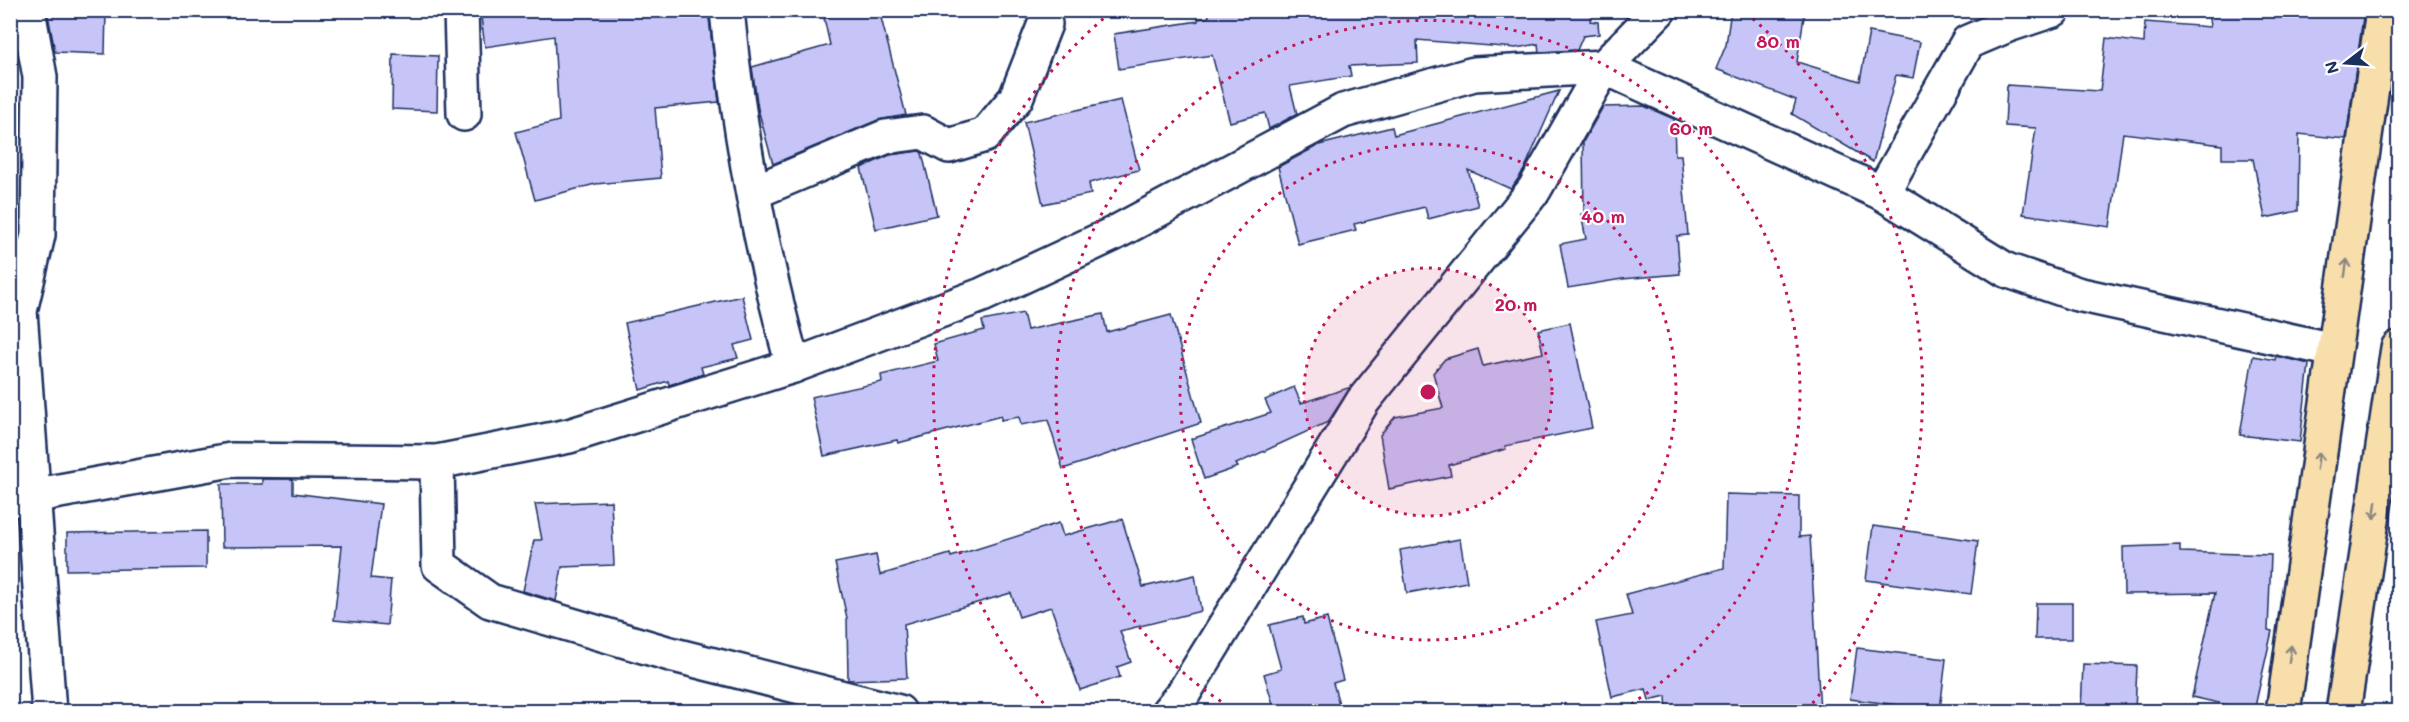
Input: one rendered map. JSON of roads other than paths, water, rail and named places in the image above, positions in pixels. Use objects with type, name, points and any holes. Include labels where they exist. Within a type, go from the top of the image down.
[{"type":"main road","points":[[2283,711],[2384,10]]},
{"type":"main road","points":[[2343,711],[2398,348]]},
{"type":"street","points":[[28,10],[40,77],[38,235],[20,311],[22,497],[49,711]]},
{"type":"street","points":[[461,10],[464,114]]},
{"type":"street","points":[[727,10],[735,97],[778,310],[793,366]]},
{"type":"street","points":[[1168,711],[1183,694],[1363,401],[1534,190],[1604,67],[1659,10]]},
{"type":"street","points":[[1882,193],[1968,42],[2008,24],[2053,10]]},
{"type":"street","points":[[754,192],[885,137],[923,132],[949,146],[985,135],[1016,98],[1045,24]]},
{"type":"street","points":[[22,497],[231,460],[437,462],[569,436],[793,366],[982,295],[1113,234],[1343,111],[1474,74],[1604,67],[1882,193],[2006,270],[2077,294],[2334,350]]},
{"type":"street","points":[[437,462],[439,566],[490,601],[670,654],[899,711]]}]
